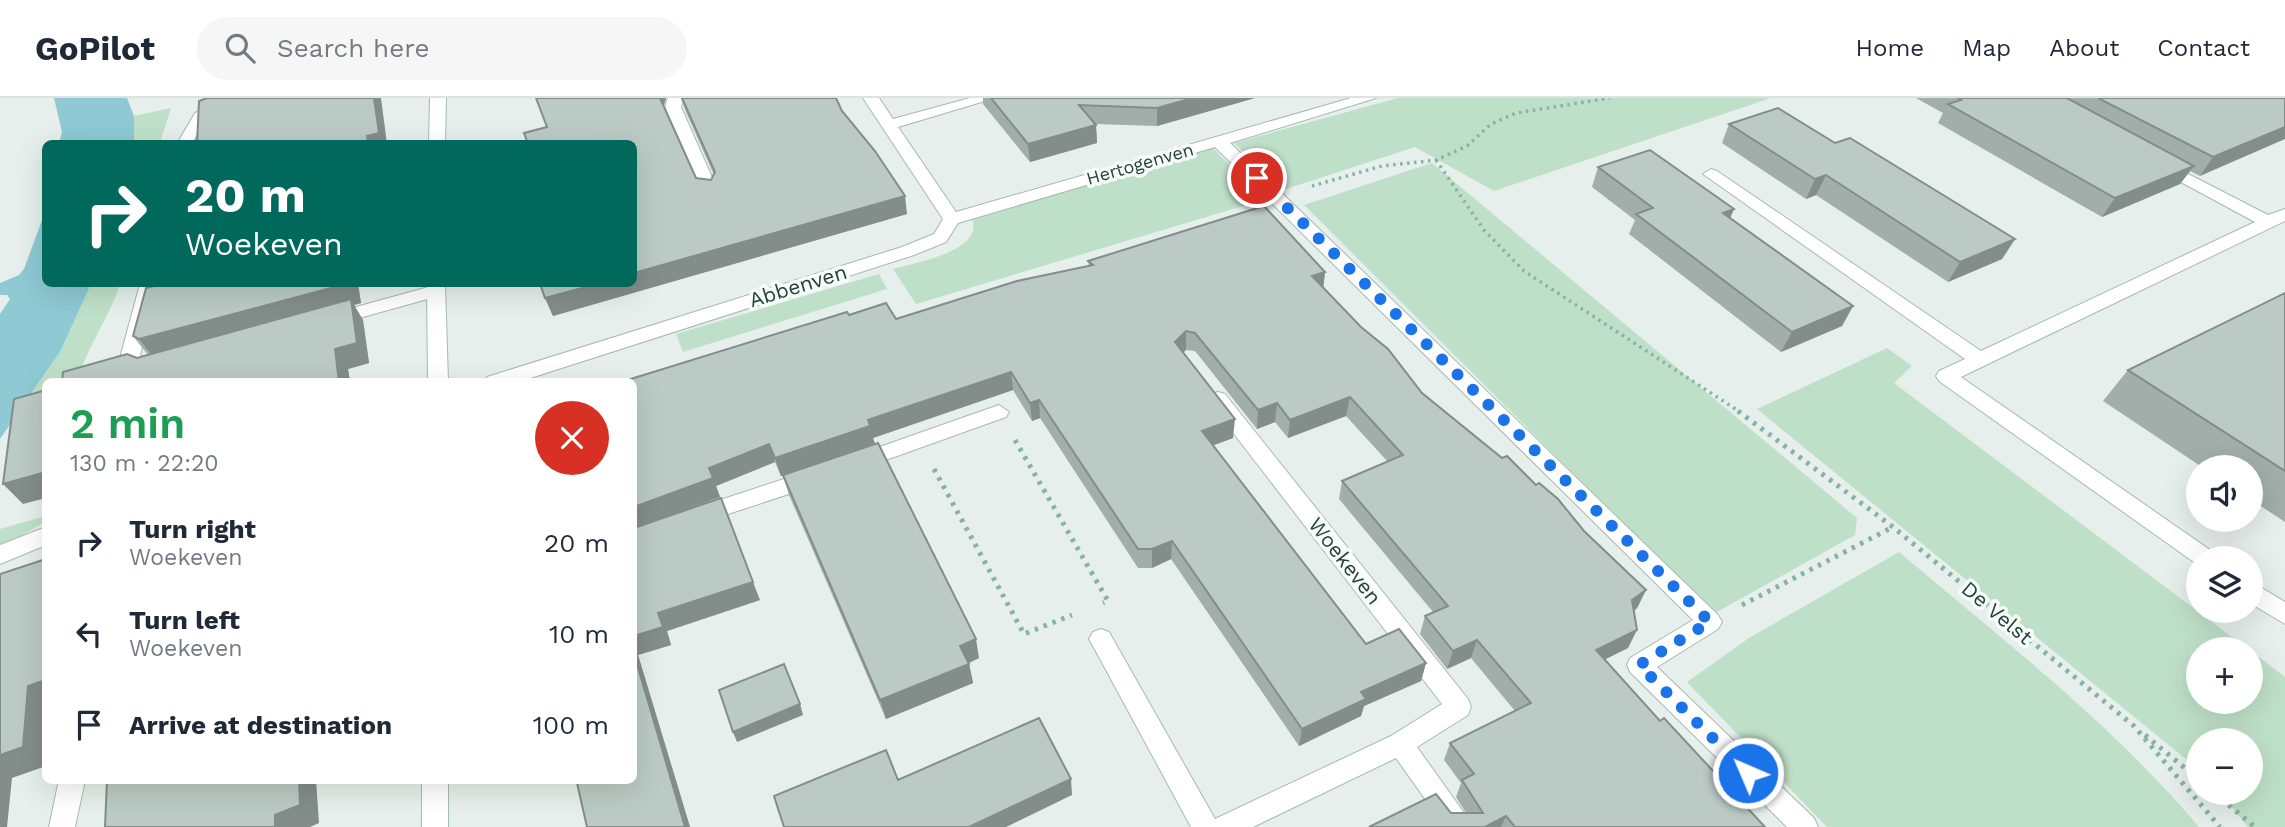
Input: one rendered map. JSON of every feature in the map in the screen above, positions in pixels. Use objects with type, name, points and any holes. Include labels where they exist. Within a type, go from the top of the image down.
[{"type":"street","points":[[186,140],[190,124],[215,106],[248,98]]},
{"type":"street","points":[[438,98],[438,140]]},
{"type":"street","points":[[871,98],[952,219]]},
{"type":"street","points":[[889,125],[987,98]]},
{"type":"street","name":"Hertogenven","points":[[952,219],[1368,98]]},
{"type":"street","points":[[678,103],[710,191]]},
{"type":"street","points":[[1218,141],[1710,622],[1639,665],[1805,827]]},
{"type":"street","points":[[2146,157],[2277,218]]},
{"type":"street","points":[[1712,174],[1980,360]]},
{"type":"street","points":[[2188,546],[1946,376],[2277,218]]},
{"type":"street","name":"Abbenven","points":[[507,378],[908,251],[940,238],[952,219]]},
{"type":"street","points":[[148,287],[130,358],[153,369],[166,365]]},
{"type":"street","points":[[315,324],[436,287],[438,378]]},
{"type":"street","name":"Woekeven","points":[[1204,381],[1459,707],[1400,744],[1225,827]]},
{"type":"street","points":[[673,524],[999,412]]},
{"type":"street","points":[[0,555],[42,537]]},
{"type":"street","points":[[2263,599],[2285,614]]},
{"type":"street","points":[[1101,639],[1205,827]]},
{"type":"street","points":[[1400,744],[1461,827]]},
{"type":"street","points":[[62,827],[71,784]]},
{"type":"street","points":[[435,784],[435,827]]},
{"type":"path","points":[[1276,196],[1382,166],[1436,160],[1467,146],[1490,124],[1502,118],[1535,109],[1576,106],[1610,98]]},
{"type":"path","name":"De Velst","points":[[1436,160],[1484,230],[1524,271],[1558,296],[1639,344],[1753,421],[1893,527],[2134,726],[2220,827]]},
{"type":"path","points":[[999,412],[1108,601],[1097,605]]},
{"type":"path","points":[[918,441],[1024,634],[1074,614]]},
{"type":"path","points":[[1710,622],[1893,527]]},
{"type":"path","points":[[2134,726],[2186,769]]},
{"type":"path","points":[[2228,805],[2255,827]]},
{"type":"green space","points":[[1398,98],[1771,98],[1494,191],[1415,147],[1283,190],[1234,143]]},
{"type":"green space","points":[[171,108],[161,140],[134,140],[134,116]]},
{"type":"green space","points":[[1213,148],[1263,200],[916,304],[893,269],[945,254],[958,247],[968,239],[973,230],[972,219]]},
{"type":"green space","points":[[1432,163],[1857,518],[1855,535],[1717,612],[1666,566],[1304,205]]},
{"type":"green space","points":[[879,274],[887,289],[683,352],[676,334]]},
{"type":"green space","points":[[90,287],[119,287],[78,378],[42,378],[61,350]]},
{"type":"green space","points":[[1887,348],[1912,366],[1894,383],[2186,602],[2186,623],[2213,623],[2232,637],[2186,637],[2186,714],[2263,714],[2263,660],[2285,677],[2285,827],[2248,827],[2230,805],[2263,805],[2263,728],[2186,728],[2186,759],[1757,409]]},
{"type":"green space","points":[[42,378],[42,404],[21,409]]},
{"type":"green space","points":[[42,517],[42,524],[0,548],[0,529]]},
{"type":"green space","points":[[1899,552],[2093,717],[2199,827],[1827,827],[1687,682],[1749,638]]},
{"type":"water","points":[[54,98],[127,98],[134,116],[134,140],[60,140],[62,132]]},
{"type":"water","points":[[42,220],[42,287],[90,287],[61,350],[0,439],[0,314],[10,299],[7,295],[0,295],[0,283],[19,275],[24,269]]},
{"type":"building","points":[[207,98],[374,98],[379,133],[367,136],[368,140],[197,140],[199,101]]},
{"type":"building","points":[[536,98],[660,98],[696,178],[711,180],[715,172],[682,98],[836,98],[842,111],[875,151],[905,196],[637,272],[637,140],[527,140],[524,133],[547,127]]},
{"type":"building","points":[[991,98],[1193,98],[1157,108],[1079,105],[1096,125],[1028,144]]},
{"type":"building","points":[[1958,98],[2067,98],[2194,166],[2115,198],[1948,104],[1961,100]]},
{"type":"building","points":[[2098,98],[2285,98],[2285,127],[2213,157]]},
{"type":"building","points":[[1778,108],[1835,143],[1850,138],[2015,239],[1960,262],[1826,175],[1815,179],[1729,124]]},
{"type":"building","points":[[1650,150],[1734,209],[1723,213],[1853,306],[1792,332],[1636,214],[1653,208],[1598,167]]},
{"type":"building","points":[[1264,206],[1325,272],[1312,276],[1361,327],[1388,349],[1422,393],[1502,458],[1507,456],[1536,485],[1539,483],[1558,499],[1584,531],[1646,590],[1632,600],[1637,630],[1596,650],[1660,721],[1664,718],[1765,827],[1515,827],[1506,816],[1485,827],[1369,827],[1436,794],[1451,813],[1483,813],[1462,780],[1474,774],[1450,743],[1531,703],[1477,640],[1453,651],[1425,616],[1448,606],[1342,481],[1403,455],[1350,397],[1290,420],[1277,403],[1258,410],[1195,333],[1186,331],[1175,342],[1235,419],[1202,431],[1366,644],[1399,629],[1426,663],[1361,692],[1366,699],[1302,729],[1172,541],[1152,549],[1138,549],[1039,400],[1030,403],[1011,372],[868,420],[870,426],[775,458],[769,444],[709,468],[713,478],[637,506],[637,378],[634,378],[847,312],[849,315],[886,303],[896,319],[1017,281],[1093,265],[1088,261]]},
{"type":"building","points":[[335,287],[139,339],[133,336],[146,288]]},
{"type":"building","points":[[541,287],[586,287],[545,298]]},
{"type":"building","points":[[2285,293],[2285,471],[2263,455],[2128,370]]},
{"type":"building","points":[[351,299],[357,343],[335,349],[339,378],[62,378],[63,372],[127,354],[137,358]]},
{"type":"building","points":[[42,391],[42,473],[3,484],[14,399]]},
{"type":"building","points":[[878,443],[976,639],[960,646],[969,664],[880,700],[783,475]]},
{"type":"building","points":[[721,498],[753,582],[658,613],[663,627],[637,635],[637,527]]},
{"type":"building","points":[[42,560],[42,681],[28,686],[23,747],[0,755],[0,574]]},
{"type":"building","points":[[637,664],[685,827],[587,827],[577,784],[637,784]]},
{"type":"building","points":[[784,664],[800,704],[733,732],[719,690]]},
{"type":"building","points":[[1039,718],[1071,779],[969,827],[784,827],[774,796],[886,750],[898,780]]},
{"type":"building","points":[[107,784],[299,784],[300,805],[275,815],[275,827],[105,827]]},
{"type":"route","points":[[1257,178],[1369,291],[1710,622],[1639,665],[1748,773]]}]
